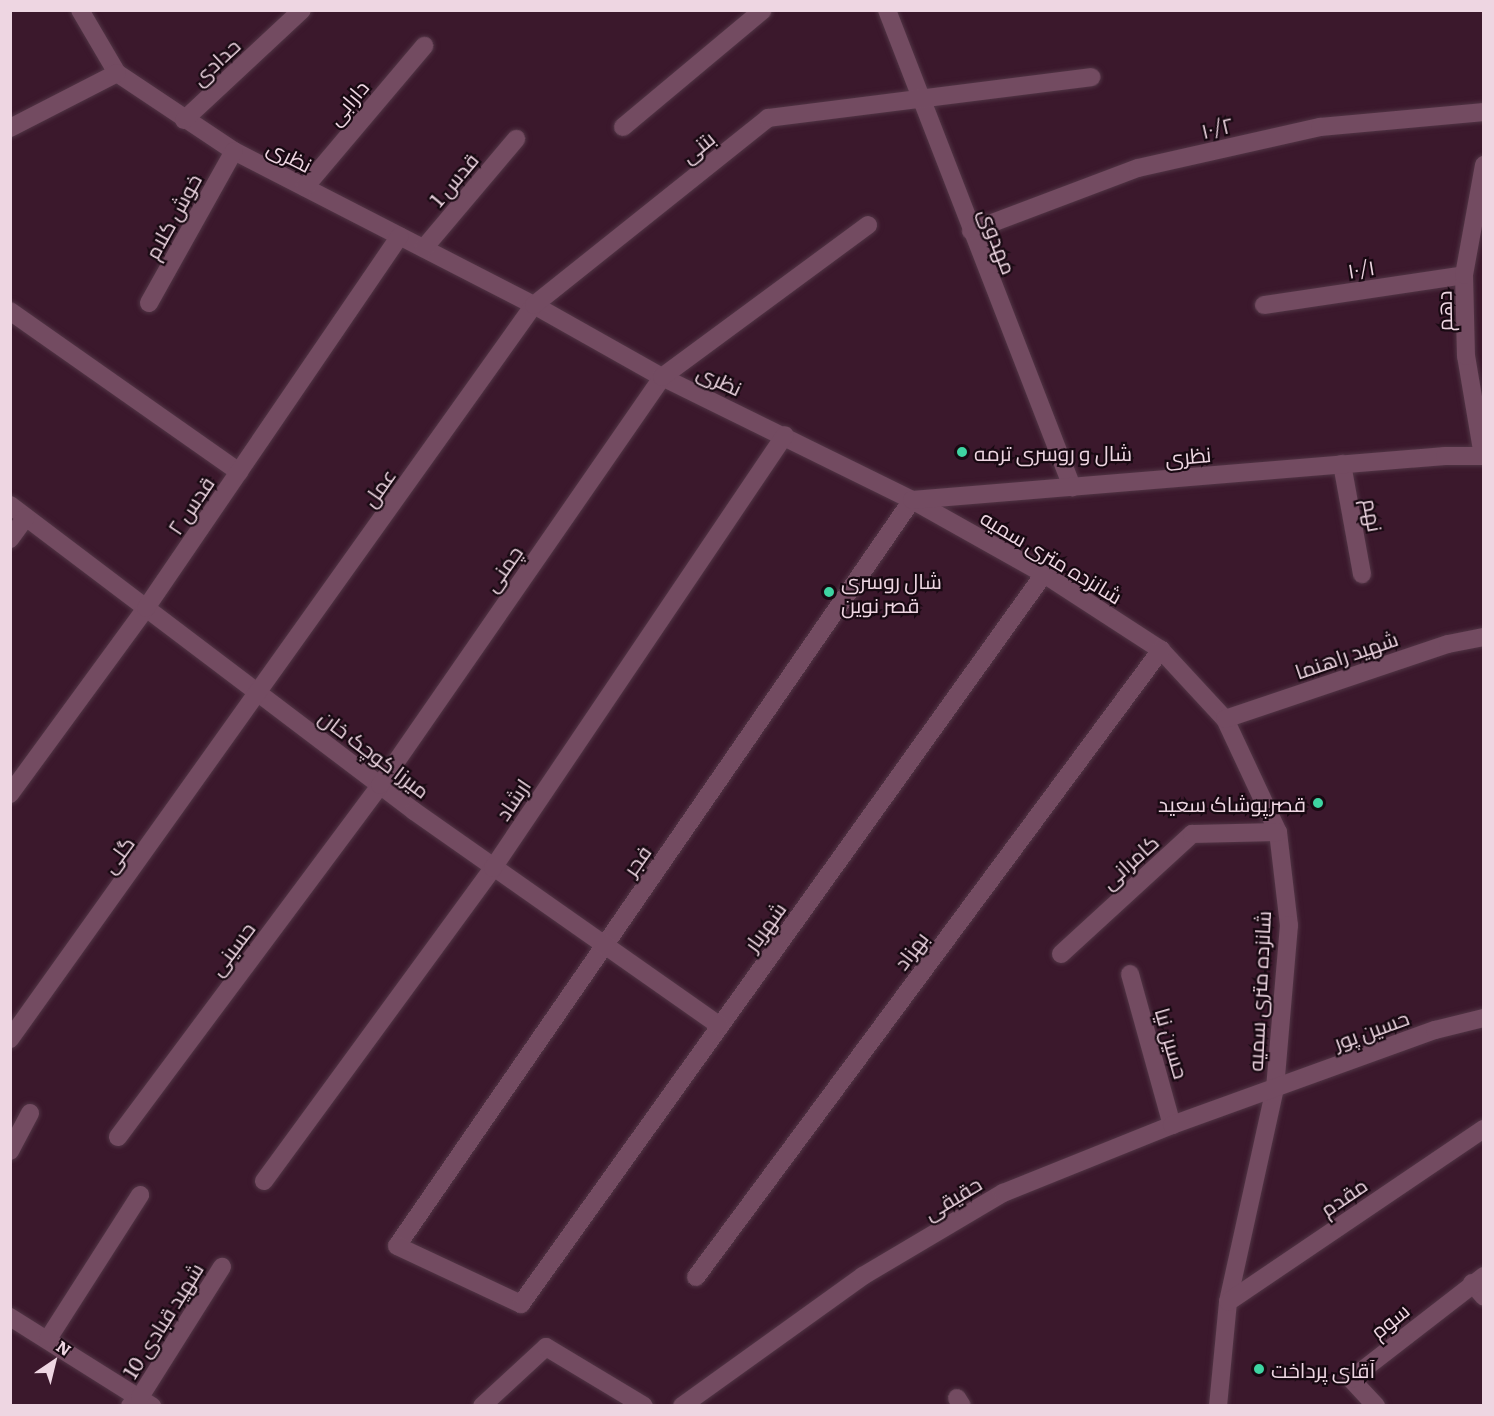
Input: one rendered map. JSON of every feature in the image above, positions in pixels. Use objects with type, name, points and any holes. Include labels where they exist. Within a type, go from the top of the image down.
[{"type":"street","points":[[10,128],[117,73],[80,10]]},
{"type":"street","name":"حدادی","points":[[184,120],[302,10]]},
{"type":"street","points":[[623,127],[763,10]]},
{"type":"street","name":"مهدوی","points":[[887,10],[920,101],[1072,487]]},
{"type":"street","name":"دارابی","points":[[305,187],[424,46]]},
{"type":"street","name":"نظری","points":[[117,73],[184,120],[234,151],[534,305],[662,377],[785,435],[912,500],[1342,464],[1483,456]]},
{"type":"street","name":"بتنی","points":[[534,305],[768,118],[920,101],[1090,77]]},
{"type":"street","name":"۱۰/۲","points":[[971,231],[1138,168],[1320,127],[1484,112]]},
{"type":"street","name":"قدس 1","points":[[424,248],[516,139]]},
{"type":"street","name":"خوش کلام","points":[[149,303],[234,151]]},
{"type":"street","name":"دهم","points":[[1483,456],[1466,356],[1464,275],[1484,165]]},
{"type":"street","name":"چمنی","points":[[380,785],[662,377],[868,225]]},
{"type":"street","name":"قدس ۲","points":[[10,794],[146,608],[400,236]]},
{"type":"street","name":"۱۰/۱","points":[[1264,306],[1464,275]]},
{"type":"street","name":"عمل","points":[[259,694],[534,305]]},
{"type":"street","points":[[10,311],[239,472]]},
{"type":"street","name":"ارشاد","points":[[264,1181],[493,868],[785,435]]},
{"type":"street","name":"نهم","points":[[1342,464],[1362,574]]},
{"type":"street","name":"شانزده متری سمیه","points":[[912,500],[1044,574],[1161,650],[1225,719],[1278,832],[1289,925],[1275,1088],[1228,1302],[1218,1406]]},
{"type":"street","name":"فجر","points":[[521,1304],[397,1246],[912,500]]},
{"type":"street","name":"میرزا کوچک خان","points":[[10,505],[493,868],[606,943],[720,1026]]},
{"type":"street","points":[[10,539],[26,517]]},
{"type":"street","name":"شهریار","points":[[521,1304],[1044,574]]},
{"type":"street","name":"شهید راهنما","points":[[1225,719],[1448,644],[1484,637]]},
{"type":"street","name":"بهزاد","points":[[696,1277],[1161,650]]},
{"type":"street","name":"گلی","points":[[10,1039],[259,694]]},
{"type":"street","name":"حسینی","points":[[118,1137],[380,785]]},
{"type":"street","name":"کامرانی","points":[[1061,954],[1192,834],[1278,832]]},
{"type":"street","name":"حسین نیا","points":[[1130,974],[1172,1125]]},
{"type":"street","name":"حسین پور","points":[[1275,1088],[1435,1030],[1484,1018]]},
{"type":"street","name":"حقیقی","points":[[682,1406],[863,1276],[1004,1193],[1172,1125],[1275,1088]]},
{"type":"street","points":[[10,1151],[30,1113]]},
{"type":"street","name":"مقدم","points":[[1228,1302],[1484,1129]]},
{"type":"street","points":[[48,1339],[140,1195]]},
{"type":"street","name":"شهید قبادی 10","points":[[141,1403],[222,1267]]},
{"type":"street","name":"سوم","points":[[1376,1406],[1351,1379],[1480,1285]]},
{"type":"street","points":[[10,1317],[48,1339],[141,1403]]},
{"type":"street","points":[[482,1406],[546,1347],[644,1406]]},
{"type":"place","name":"شال و روسری ترمه","points":[[962,452]]},
{"type":"place","name":"شال روسری قصر نوین","points":[[829,592]]},
{"type":"place","name":"قصرپوشاک سعید","points":[[1318,803]]},
{"type":"place","name":"آقای پرداخت","points":[[1259,1369]]}]
